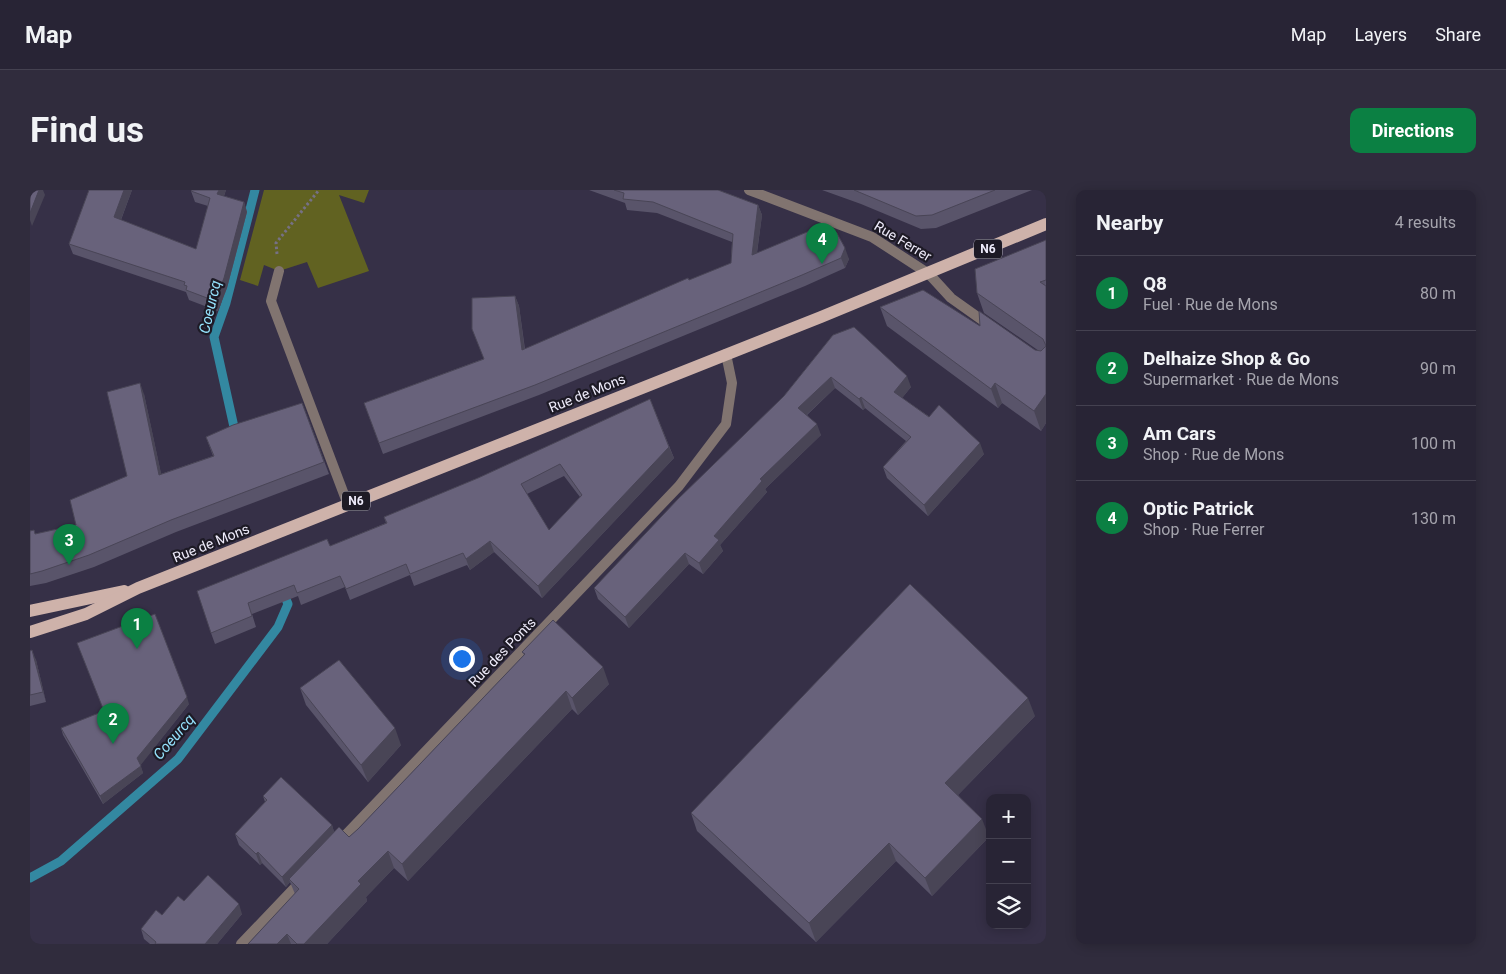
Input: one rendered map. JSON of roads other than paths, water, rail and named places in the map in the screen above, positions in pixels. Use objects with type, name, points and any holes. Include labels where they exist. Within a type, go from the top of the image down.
[{"type":"main road","name":"Rue de Mons","points":[[30,632],[86,614],[138,588],[929,274],[1046,224]]},
{"type":"main road","name":"Rue de Mons","points":[[30,611],[138,588]]},
{"type":"street","name":"Rue Ferrer","points":[[749,190],[872,237],[929,274],[951,298],[1000,332]]},
{"type":"street","points":[[279,271],[272,301],[348,505]]},
{"type":"street","name":"Rue des Ponts","points":[[328,852],[679,486],[726,424],[732,383],[726,354]]},
{"type":"street","points":[[241,944],[308,874]]},
{"type":"waterway","name":"Coeurcq","points":[[236,436],[214,337],[226,303],[255,190]]},
{"type":"waterway","name":"Coeurcq","points":[[30,878],[61,861],[178,759],[278,627],[288,604],[283,592]]},
{"type":"place","name":"Optic Patrick","points":[[822,264]]},
{"type":"place","name":"Am Cars","points":[[69,565]]},
{"type":"place","name":"Q8","points":[[137,649]]},
{"type":"place","name":"Delhaize Shop & Go","points":[[113,744]]}]
